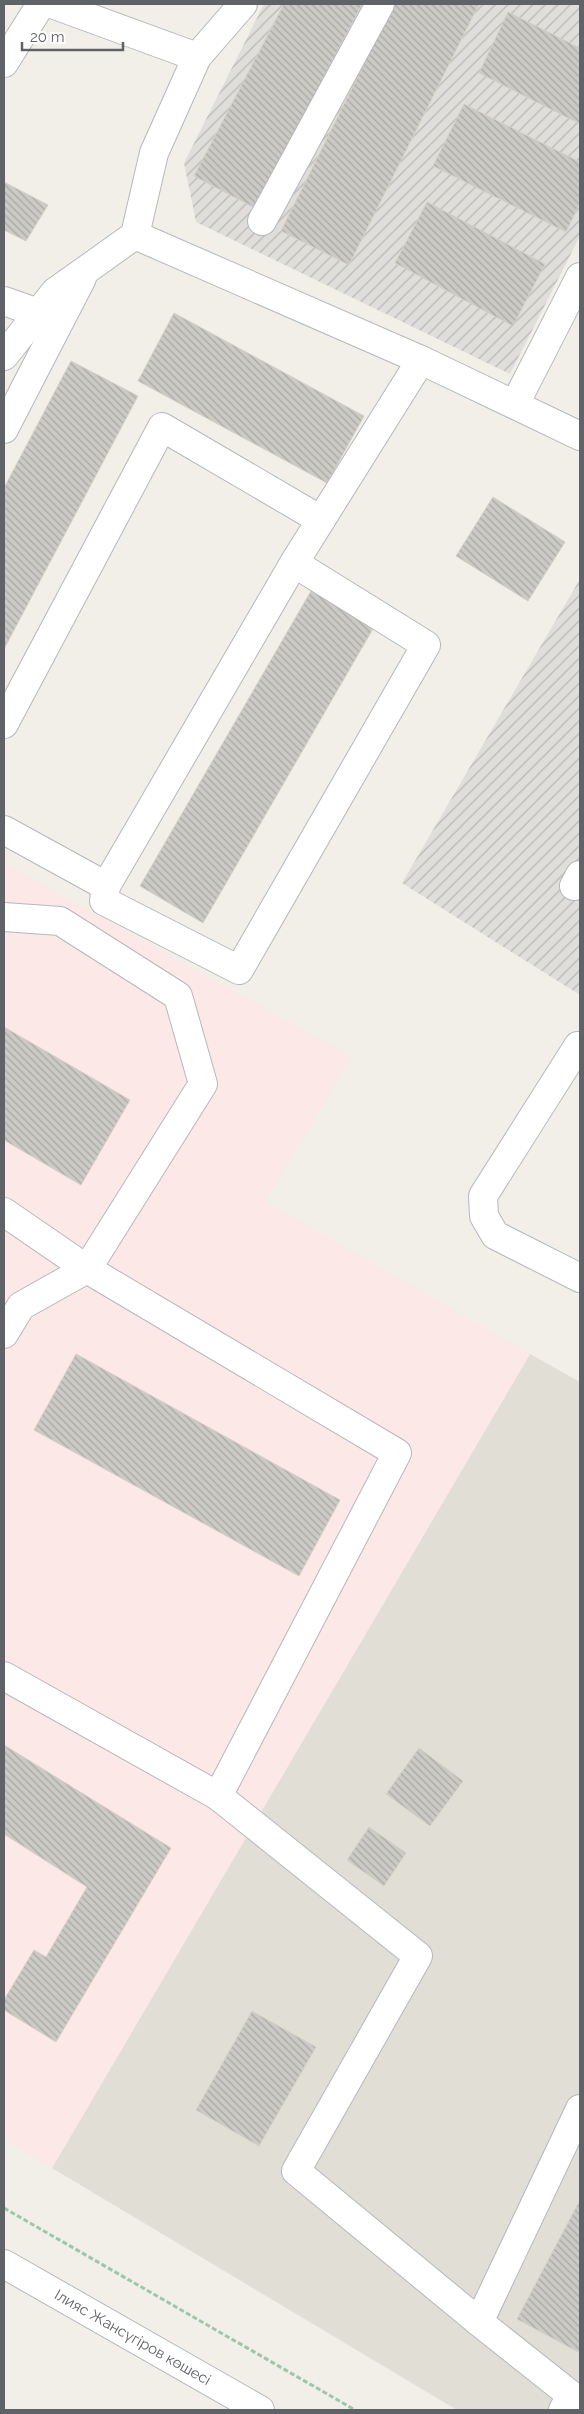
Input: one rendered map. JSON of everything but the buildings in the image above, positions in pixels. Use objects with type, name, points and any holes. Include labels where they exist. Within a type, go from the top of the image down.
[{"type":"street","points":[[4,63],[42,4]]},
{"type":"street","points":[[52,4],[197,57]]},
{"type":"street","points":[[4,356],[55,292],[135,235],[154,153],[197,57],[243,4]]},
{"type":"street","points":[[262,220],[380,4]]},
{"type":"street","points":[[135,235],[421,360],[580,436]]},
{"type":"street","points":[[4,429],[86,270]]},
{"type":"street","points":[[515,404],[580,277]]},
{"type":"street","points":[[4,301],[38,313]]},
{"type":"street","points":[[294,562],[426,645],[239,970],[104,901],[106,886],[294,562],[421,360]]},
{"type":"street","points":[[4,724],[162,427],[320,520]]},
{"type":"street","points":[[4,830],[106,886]]},
{"type":"street","points":[[4,917],[60,921],[178,996],[204,1084],[87,1269],[21,1306],[4,1334]]},
{"type":"street","points":[[578,1046],[484,1196],[484,1216],[495,1235],[580,1278]]},
{"type":"street","points":[[4,1212],[87,1269],[397,1453],[218,1796]]},
{"type":"street","points":[[4,1676],[218,1796],[418,1956],[296,2172],[571,2395],[563,2410]]},
{"type":"street","points":[[479,2322],[580,2109]]},
{"type":"street","name":"Ілияс Жансүгіров көшесі","points":[[4,2264],[260,2410]]},
{"type":"path","points":[[4,2208],[355,2410]]},
{"type":"shaded area","points":[[264,4],[580,4],[580,236],[510,374],[196,222],[184,163]]},
{"type":"shaded area","points":[[580,579],[580,995],[402,883]]},
{"type":"shaded area","points":[[4,863],[352,1057],[265,1201],[530,1354],[52,2168],[4,2140]]},
{"type":"shaded area","points":[[530,1354],[580,1382],[580,2410],[457,2410],[52,2168]]}]
